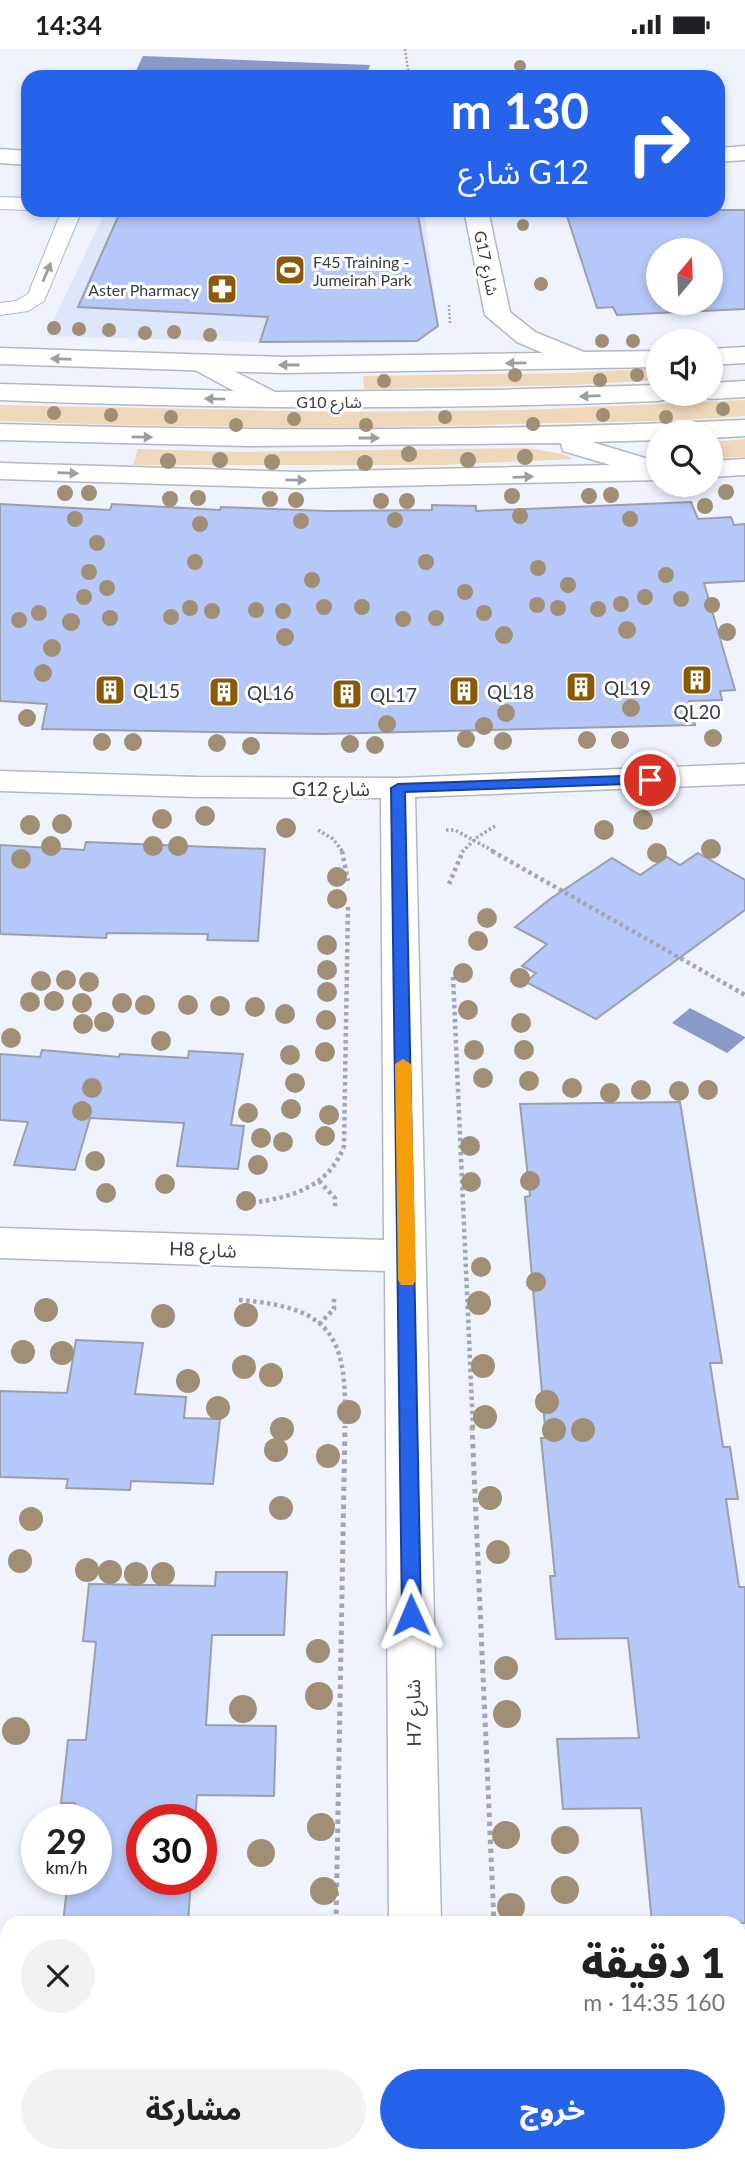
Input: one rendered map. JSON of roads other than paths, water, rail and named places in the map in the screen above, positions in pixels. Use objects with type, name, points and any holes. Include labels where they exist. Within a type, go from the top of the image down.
[{"type":"street","points":[[725,154],[745,153]]},
{"type":"street","points":[[0,156],[21,158]]},
{"type":"street","name":"G17 شارع","points":[[477,217],[498,316],[526,337],[592,362]]},
{"type":"street","name":"G17 شارع","points":[[441,364],[475,341],[498,316]]},
{"type":"street","points":[[723,356],[745,355]]},
{"type":"street","name":"G10 شارع","points":[[0,356],[202,363],[441,364],[646,360]]},
{"type":"street","points":[[202,363],[272,401]]},
{"type":"street","points":[[723,390],[745,389]]},
{"type":"street","name":"G10 شارع","points":[[0,392],[272,401],[526,399],[646,394]]},
{"type":"street","name":"G10 شارع","points":[[723,429],[745,428]]},
{"type":"street","name":"G10 شارع","points":[[0,432],[227,439],[646,432]]},
{"type":"street","points":[[544,436],[646,467]]},
{"type":"street","points":[[723,468],[745,467]]},
{"type":"street","points":[[0,471],[299,480],[481,478],[646,471]]},
{"type":"street","name":"G12 شارع","points":[[0,781],[198,787],[398,788],[745,774]]},
{"type":"street","name":"H7 شارع","points":[[398,788],[415,1916]]},
{"type":"street","name":"H8 شارع","points":[[0,1243],[407,1256]]},
{"type":"lane","points":[[0,203],[21,204]]},
{"type":"lane","points":[[0,309],[28,305],[37,297],[69,217]]},
{"type":"water","points":[[143,56],[370,65],[368,70],[136,70]]},
{"type":"water","points":[[690,1008],[745,1038],[727,1053],[672,1023]]},
{"type":"place","name":"F45 Training - Jumeirah Park","points":[[290,270]]},
{"type":"place","name":"Aster Pharmacy","points":[[222,289]]},
{"type":"place","name":"QL20","points":[[697,680]]},
{"type":"place","name":"QL19","points":[[581,687]]},
{"type":"place","name":"QL15","points":[[110,690]]},
{"type":"place","name":"QL18","points":[[464,691]]},
{"type":"place","name":"QL16","points":[[224,692]]},
{"type":"place","name":"QL17","points":[[347,694]]}]
